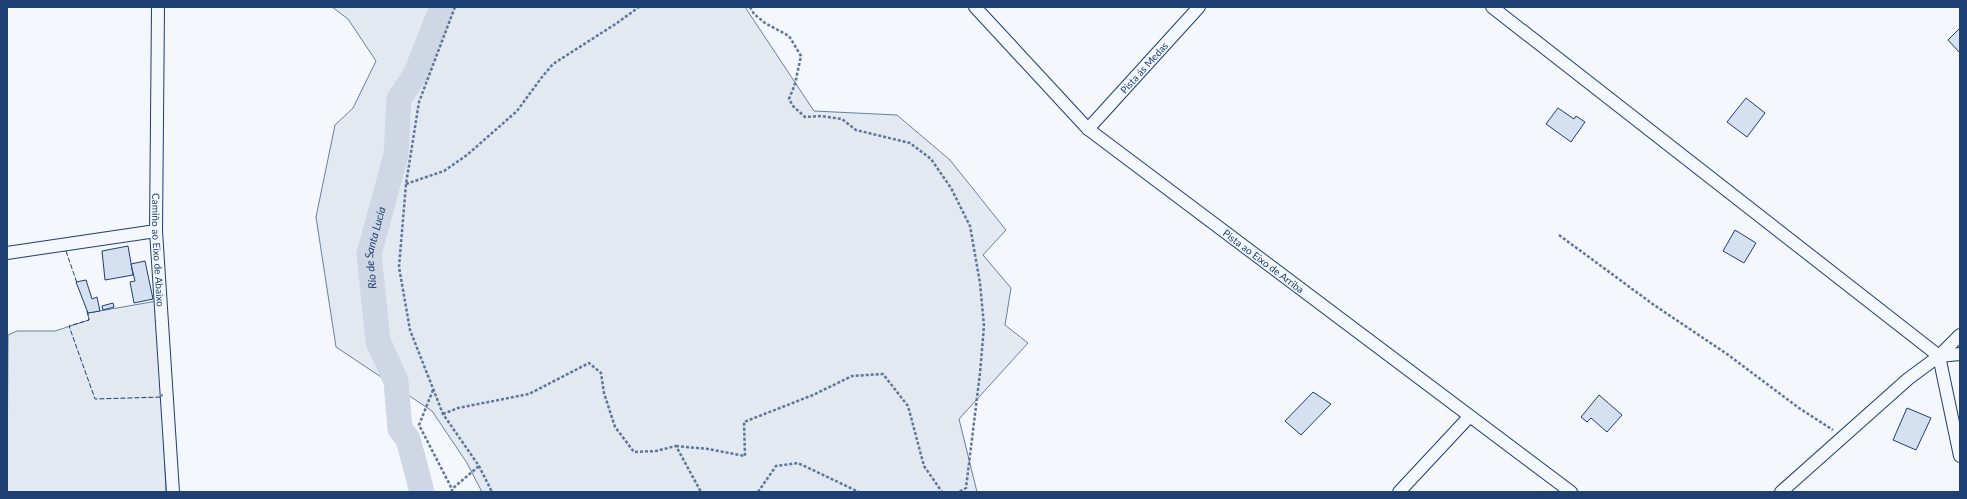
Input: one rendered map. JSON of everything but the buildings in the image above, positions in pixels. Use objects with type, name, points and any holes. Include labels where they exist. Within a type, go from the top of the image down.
[{"type":"street","name":"Camiño ao Eixo de Abaixo","points":[[158,7],[156,231],[173,492]]},
{"type":"street","name":"Pista ao Eixo de Arriba","points":[[975,7],[1088,129],[1469,417],[1571,492]]},
{"type":"street","name":"Pista ás Medas","points":[[1088,129],[1199,7]]},
{"type":"street","points":[[1492,7],[1939,356],[1960,456]]},
{"type":"street","points":[[7,253],[156,231]]},
{"type":"street","points":[[1781,492],[1908,379],[1939,356],[1960,335]]},
{"type":"street","points":[[1939,356],[1960,354]]},
{"type":"street","points":[[1399,492],[1469,417]]},
{"type":"path","points":[[455,7],[419,102],[406,184],[399,267],[410,330],[433,389],[444,414],[478,466],[492,492]]},
{"type":"path","points":[[406,184],[444,171],[467,155],[517,111],[553,64],[568,52],[617,23],[638,7]]},
{"type":"path","points":[[750,7],[754,14],[765,23],[789,36],[801,56],[795,84],[789,98],[793,106],[805,117],[821,116],[842,119],[856,130],[910,143],[931,159],[951,188],[970,226],[980,283],[984,326],[980,373],[966,488],[959,492]]},
{"type":"path","points":[[1559,235],[1654,305],[1727,354],[1799,408],[1844,436]]},
{"type":"path","points":[[444,414],[458,408],[529,394],[589,363],[601,373],[604,393],[615,427],[634,452],[656,451],[676,446],[708,449],[745,456],[744,422],[813,395],[852,376],[883,374],[908,406],[924,466],[942,492]]},
{"type":"path","points":[[433,389],[419,425],[452,490],[478,466]]},
{"type":"path","points":[[676,446],[701,492]]},
{"type":"path","points":[[758,492],[776,466],[798,463],[859,492]]},
{"type":"shaded area","points":[[332,7],[745,7],[814,111],[897,115],[950,160],[1006,230],[983,255],[1011,288],[1005,325],[1028,343],[959,419],[977,492],[482,492],[467,463],[432,411],[336,347],[316,217],[335,125],[353,108],[376,61],[348,19]]},
{"type":"shaded area","points":[[157,301],[166,492],[7,492],[8,335],[17,331],[55,331],[89,320],[88,313]]},
{"type":"waterway","name":"Río de Santa Lucía","points":[[422,492],[408,439],[400,429],[396,381],[378,341],[369,254],[396,155],[399,99],[416,73],[442,7]]},
{"type":"fence","points":[[66,251],[77,283]]},
{"type":"fence","points":[[87,311],[89,320],[69,326],[95,399],[162,397],[162,394]]}]
